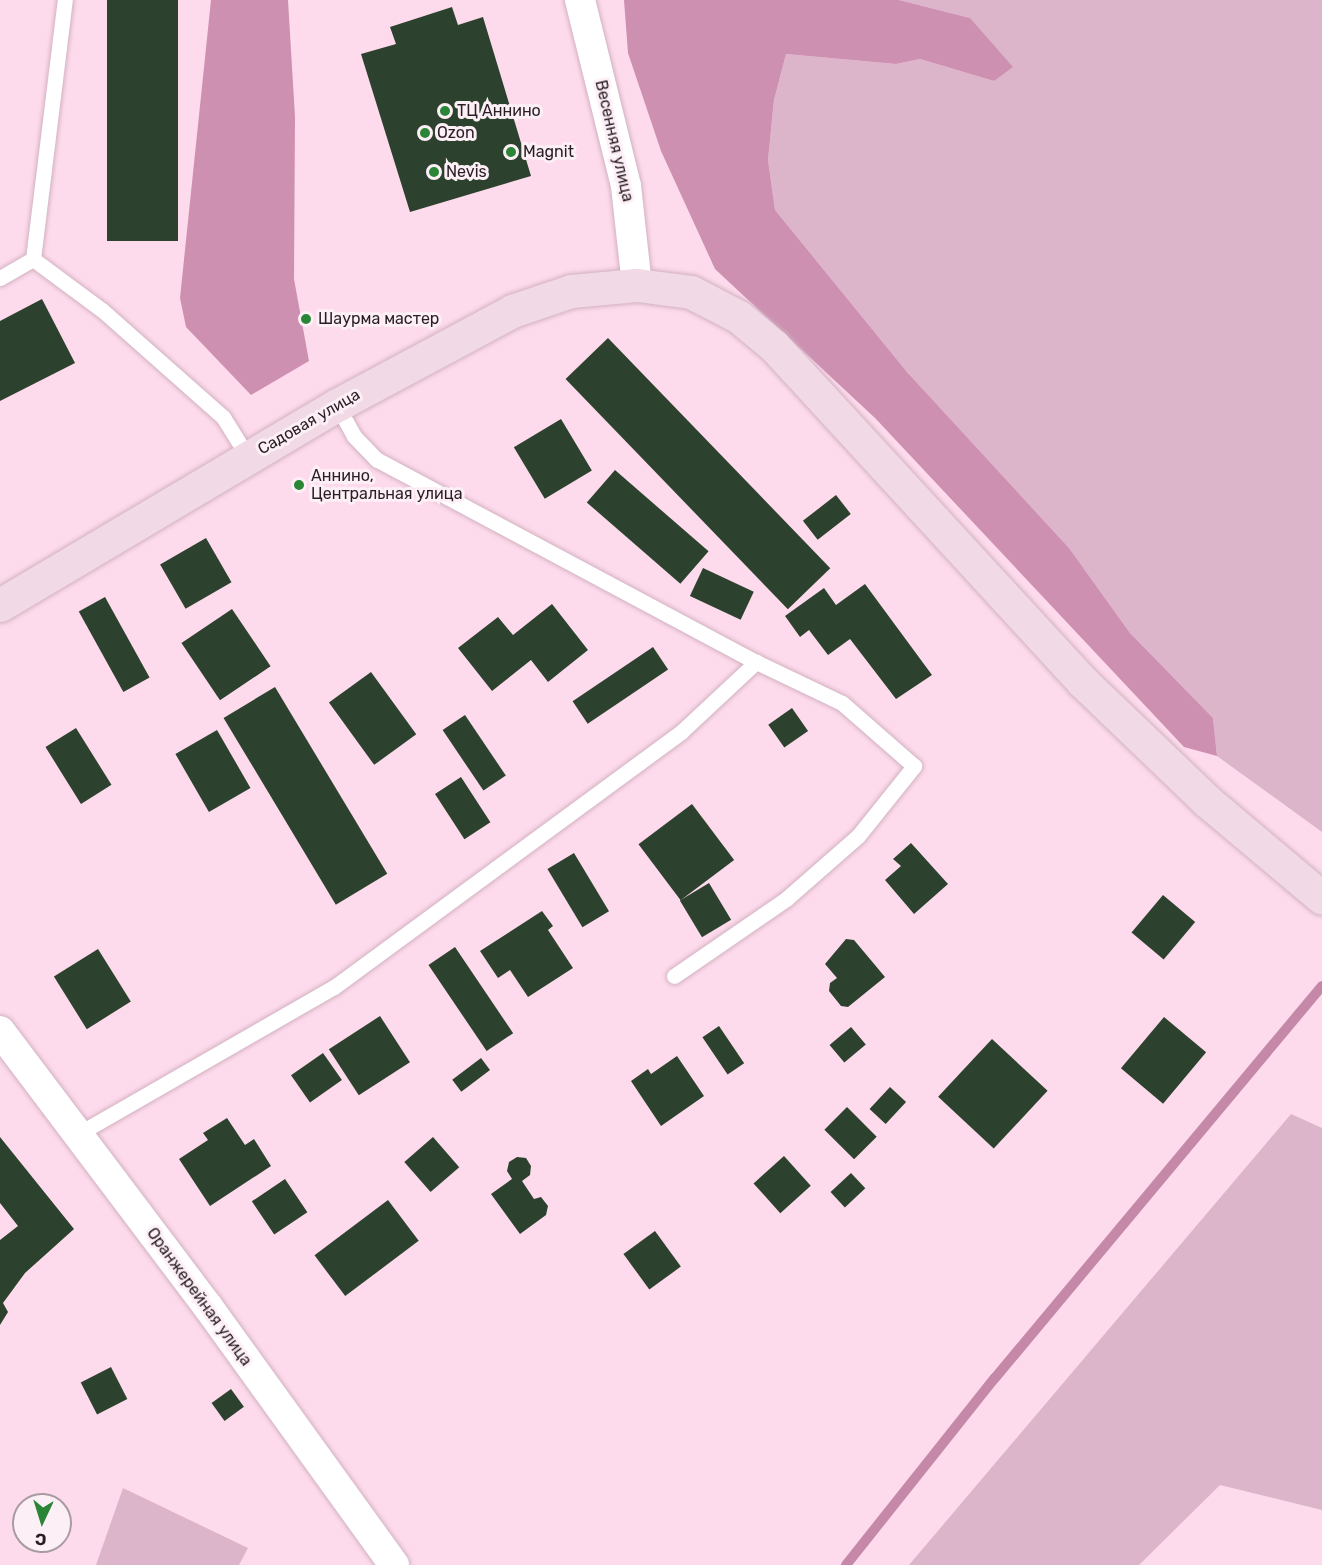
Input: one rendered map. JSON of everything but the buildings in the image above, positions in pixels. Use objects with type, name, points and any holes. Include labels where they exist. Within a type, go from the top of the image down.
[{"type":"main road","name":"Садовая улица","points":[[0,605],[337,405],[512,311],[571,291],[637,285],[691,292],[739,317],[774,346],[1083,682],[1207,801],[1322,898]]},
{"type":"street","name":"Весенняя улица","points":[[580,0],[626,186],[637,285]]},
{"type":"street","name":"Оранжерейная улица","points":[[0,1031],[394,1565]]},
{"type":"lane","points":[[33,259],[65,0]]},
{"type":"lane","points":[[0,278],[33,259]]},
{"type":"lane","points":[[33,259],[102,310],[223,417],[248,457]]},
{"type":"lane","points":[[337,405],[354,436],[377,460],[756,662],[842,703],[914,766],[858,836],[786,899],[674,976]]},
{"type":"lane","points":[[78,1134],[334,987],[681,732],[756,662]]},
{"type":"shaded area","points":[[211,0],[288,0],[295,117],[294,279],[309,361],[251,395],[186,327],[180,298]]},
{"type":"shaded area","points":[[624,0],[899,0],[970,18],[1013,67],[994,81],[920,59],[896,64],[786,54],[774,100],[768,160],[775,210],[907,372],[1069,548],[1130,633],[1213,718],[1217,756],[1184,747],[875,418],[715,269],[661,151],[628,53]]},
{"type":"shaded area","points":[[899,0],[1322,0],[1322,832],[1217,756],[1213,718],[1130,633],[1069,548],[907,372],[775,210],[768,160],[774,100],[786,54],[896,64],[920,59],[994,81],[970,18]]},
{"type":"shaded area","points":[[1291,1114],[1322,1128],[1322,1510],[1220,1485],[1139,1565],[909,1565]]},
{"type":"shaded area","points":[[123,1488],[248,1548],[239,1565],[96,1565]]},
{"type":"waterway","points":[[846,1565],[995,1378],[1322,986]]},
{"type":"place","name":"ТЦ Аннино","points":[[445,111]]},
{"type":"place","name":"Ozon","points":[[425,133]]},
{"type":"place","name":"Magnit","points":[[511,152]]},
{"type":"place","name":"Nevis","points":[[434,172]]},
{"type":"place","name":"Шаурма мастер","points":[[306,319]]},
{"type":"place","name":"Аннино, Центральная улица","points":[[299,485]]}]
